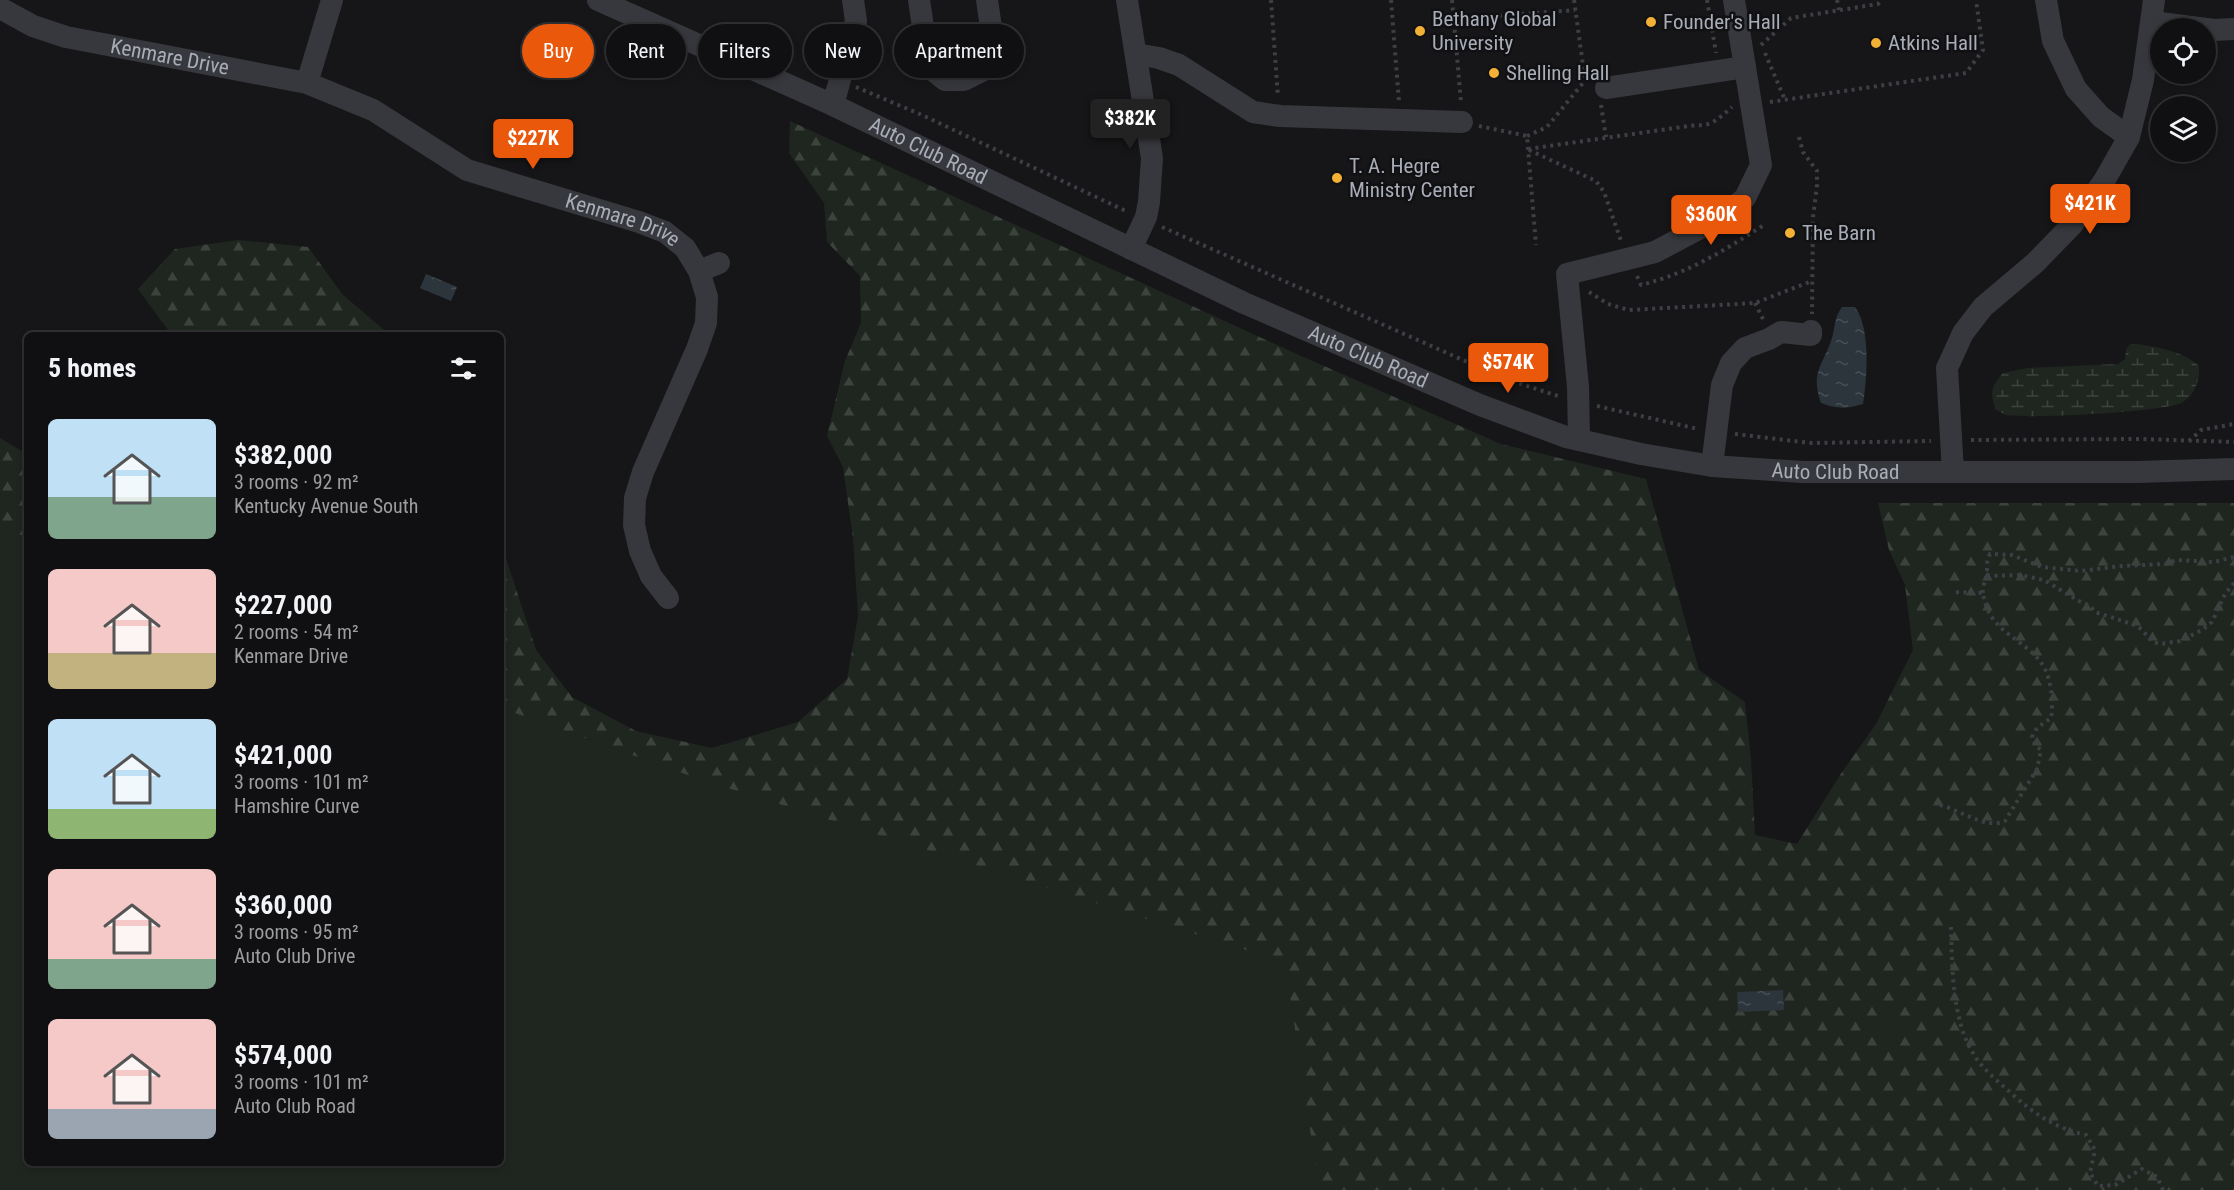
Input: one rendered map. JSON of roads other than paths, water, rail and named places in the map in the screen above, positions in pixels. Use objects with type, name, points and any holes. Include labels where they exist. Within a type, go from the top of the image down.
[{"type":"street","points":[[307,83],[332,0]]},
{"type":"street","name":"Auto Club Road","points":[[598,0],[833,105],[1244,303],[1480,405],[1579,440],[1641,454],[1712,466],[1823,472],[2136,472],[2234,469]]},
{"type":"street","points":[[833,105],[856,21],[853,0]]},
{"type":"street","points":[[919,0],[929,68],[945,80],[964,80],[987,69],[994,48],[987,0]]},
{"type":"street","points":[[1127,0],[1152,158],[1149,202],[1131,249]]},
{"type":"street","points":[[1579,440],[1578,401],[1567,274],[1627,269],[1721,218],[1745,198],[1761,165],[1751,105],[1752,50],[1734,0]]},
{"type":"street","points":[[2046,0],[2054,41],[2076,89],[2101,117],[2129,137]]},
{"type":"street","name":"Kenmare Drive","points":[[0,8],[33,26],[66,38],[307,83],[373,110],[467,170],[665,232],[709,267],[706,323],[643,472],[635,498],[634,525],[640,551],[651,576],[668,598]]},
{"type":"street","points":[[1953,472],[1947,368],[1963,333],[1983,307],[2035,262],[2072,225],[2104,181],[2129,137],[2143,80],[2153,11],[2214,30],[2234,29]]},
{"type":"street","points":[[1595,84],[1752,50]]},
{"type":"street","points":[[1136,54],[1159,58],[1179,65],[1253,112],[1280,116],[1462,122]]},
{"type":"street","points":[[1712,466],[1722,385],[1731,363],[1745,348],[1781,332],[1811,334],[1811,331]]},
{"type":"water","points":[[426,274],[457,287],[451,301],[420,288]]},
{"type":"water","points":[[1842,307],[1855,307],[1860,316],[1867,354],[1863,404],[1842,408],[1821,403],[1817,382],[1836,318]]},
{"type":"water","points":[[1783,990],[1784,1010],[1738,1012],[1737,992]]},
{"type":"place","name":"Founder's Hall","points":[[1651,22]]},
{"type":"place","name":"Bethany Global University","points":[[1420,31]]},
{"type":"place","name":"Atkins Hall","points":[[1876,43]]},
{"type":"place","name":"Shelling Hall","points":[[1494,73]]},
{"type":"place","name":"T. A. Hegre Ministry Center","points":[[1337,178]]},
{"type":"place","name":"The Barn","points":[[1790,233]]}]
